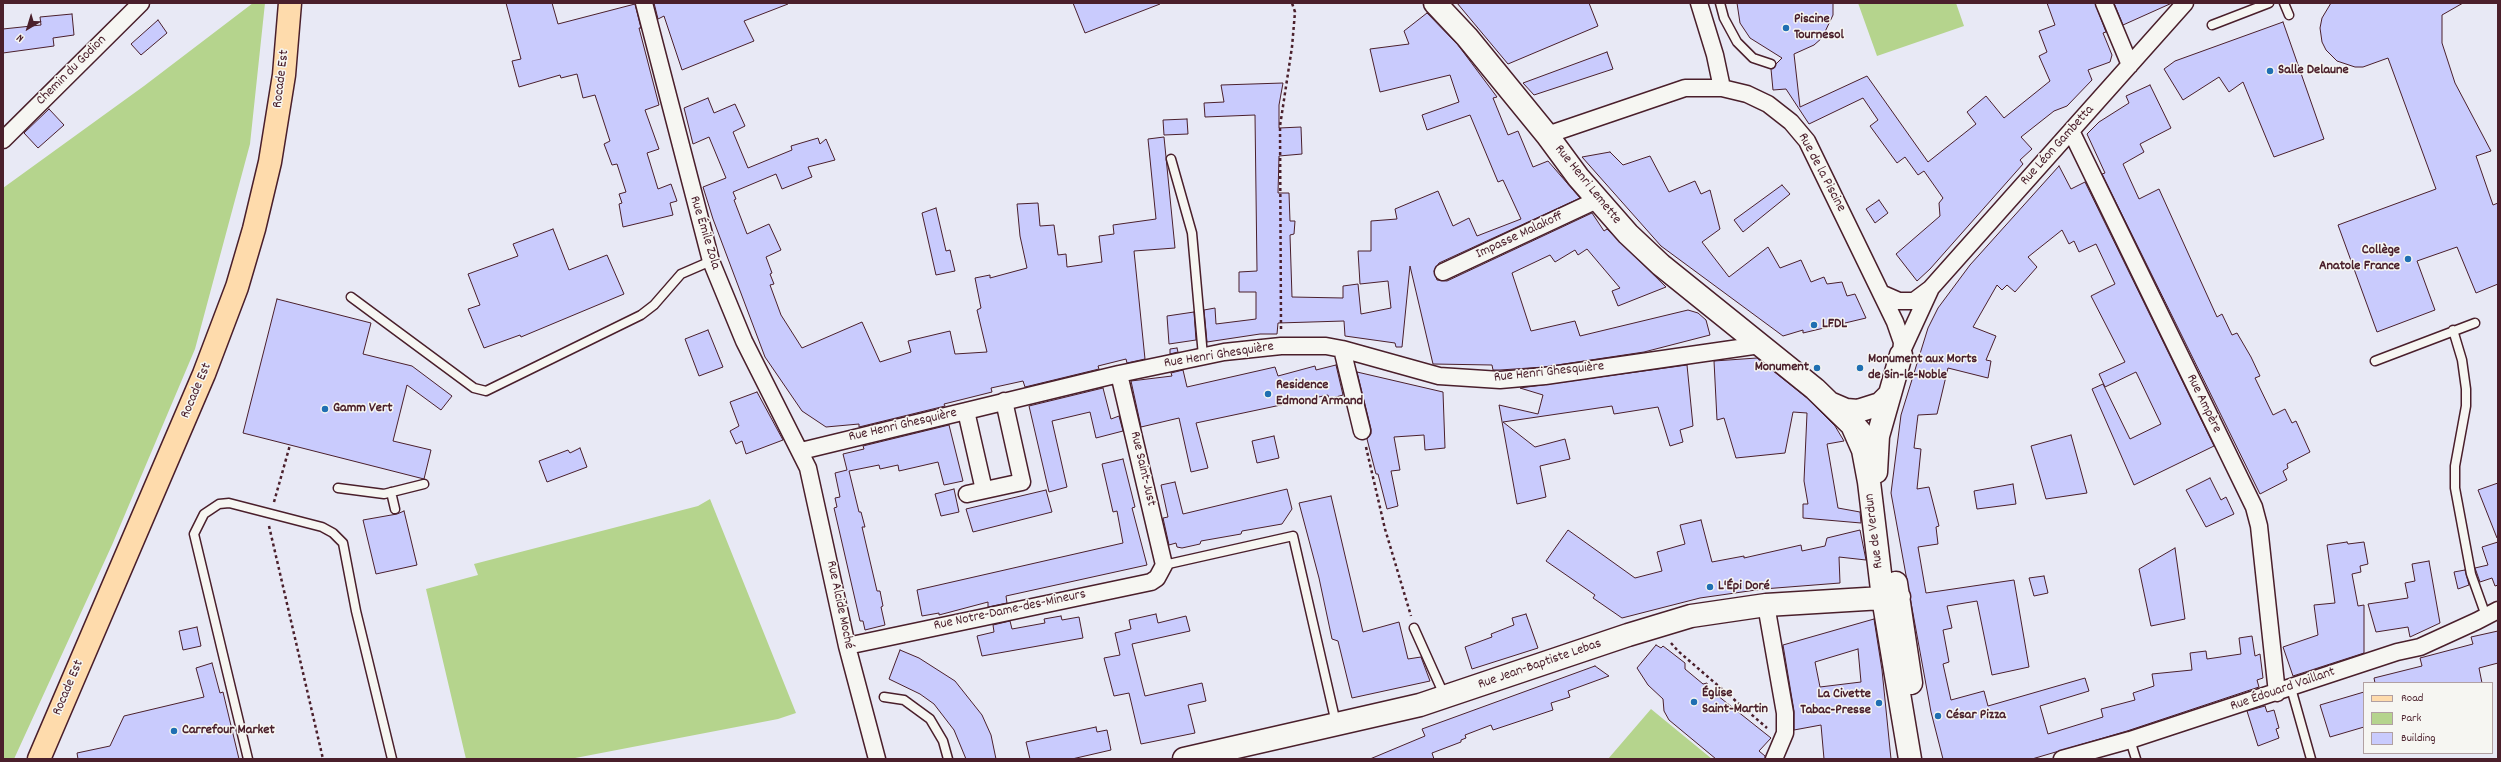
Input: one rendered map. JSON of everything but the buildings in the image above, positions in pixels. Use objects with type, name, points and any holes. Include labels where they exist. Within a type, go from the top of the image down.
[{"type":"main road","name":"Rocade Est","points":[[39,759],[167,462],[230,307],[266,184],[277,122],[288,34],[290,3]]},
{"type":"street","name":"Chemin du Godion","points":[[3,140],[141,3]]},
{"type":"street","name":"Rue Émile Zola","points":[[644,3],[711,261],[744,341],[801,451]]},
{"type":"street","name":"Rue Henri Lemette","points":[[1436,3],[1467,37],[1547,135],[1597,200],[1628,234],[1661,265],[1760,345]]},
{"type":"street","points":[[1699,3],[1716,55],[1722,88]]},
{"type":"street","points":[[2104,3],[2130,65]]},
{"type":"street","name":"Rue Léon Gambetta","points":[[1883,294],[1900,301],[1908,302],[1914,300],[1931,288],[2185,3]]},
{"type":"street","name":"Rue de la Piscine","points":[[1547,135],[1673,91],[1697,87],[1722,88],[1747,94],[1768,104],[1800,131],[1807,141],[1883,294],[1900,333],[1901,355]]},
{"type":"street","name":"Rue Ampère","points":[[2071,131],[2254,507],[2260,526],[2284,691]]},
{"type":"street","name":"Impasse Malakoff","points":[[1443,272],[1597,200]]},
{"type":"street","name":"Rue Léon Gambetta","points":[[1876,450],[1889,395],[1901,355],[1931,288]]},
{"type":"street","name":"Rue Henri Ghesquière","points":[[801,451],[1119,374],[1203,356],[1282,346],[1312,345],[1342,349],[1439,376],[1500,380],[1545,376],[1760,345]]},
{"type":"street","name":"Rue de Verdun","points":[[1760,345],[1841,407],[1852,425],[1863,450],[1876,530],[1926,759]]},
{"type":"street","points":[[1342,349],[1362,431]]},
{"type":"street","name":"Rue Saint-Just","points":[[1119,374],[1164,565]]},
{"type":"street","points":[[1841,407],[1875,406],[1889,395]]},
{"type":"street","points":[[967,494],[1022,482],[1004,402]]},
{"type":"street","points":[[966,411],[984,490]]},
{"type":"street","name":"Rue de Verdun","points":[[1876,450],[1875,466],[1910,759]]},
{"type":"street","name":"Rue Alcide Moché","points":[[801,451],[812,480],[847,646],[877,759]]},
{"type":"street","name":"Rue Notre-Dame-des-Mineurs","points":[[847,646],[1151,582],[1161,575],[1164,565]]},
{"type":"street","name":"Rue Jean-Baptiste Lebas","points":[[1184,759],[1211,756],[1445,698],[1662,624],[1713,612],[1766,604],[1891,597]]},
{"type":"street","points":[[1766,604],[1785,713],[1784,736],[1774,759]]},
{"type":"street","name":"Rue Édouard Vaillant","points":[[2062,759],[2130,740],[2284,691],[2392,654],[2420,647],[2492,613]]},
{"type":"lane","points":[[1720,3],[1724,18],[1737,42],[1753,58],[1771,64]]},
{"type":"lane","points":[[2212,25],[2269,3]]},
{"type":"lane","points":[[2284,3],[2289,16]]},
{"type":"lane","points":[[1547,135],[1652,248],[1868,430],[1876,450]]},
{"type":"lane","points":[[1171,159],[1192,233],[1203,356]]},
{"type":"lane","points":[[351,297],[474,388],[486,391],[641,315],[654,305],[681,274],[711,261]]},
{"type":"lane","points":[[2375,361],[2475,322]]},
{"type":"lane","points":[[2454,330],[2462,360],[2466,389],[2466,406],[2455,461],[2455,488],[2471,574],[2492,613]]},
{"type":"lane","points":[[338,488],[375,494],[391,492],[424,484]]},
{"type":"lane","points":[[391,492],[395,509]]},
{"type":"lane","points":[[248,759],[194,534],[204,514],[219,504],[234,503],[271,512],[329,530],[343,543],[356,611],[392,759]]},
{"type":"lane","points":[[1164,565],[1293,536],[1336,724]]},
{"type":"lane","points":[[1414,628],[1445,698]]},
{"type":"lane","points":[[2284,691],[2311,759]]},
{"type":"lane","points":[[884,697],[904,700],[930,719],[943,741],[948,759]]},
{"type":"lane","points":[[2130,740],[2136,759]]},
{"type":"path","points":[[1282,346],[1280,126],[1292,47],[1295,12],[1292,3]]},
{"type":"path","points":[[1362,431],[1385,529],[1414,628]]},
{"type":"path","points":[[290,445],[268,523],[322,759]]},
{"type":"path","points":[[1662,624],[1667,639],[1678,652],[1773,732],[1784,736]]},
{"type":"green space","points":[[253,3],[265,3],[250,144],[195,349],[112,545],[14,759],[3,759],[3,188],[144,86]]},
{"type":"green space","points":[[1858,3],[1956,3],[1964,26],[1877,56]]},
{"type":"green space","points":[[710,499],[796,713],[778,719],[570,759],[466,759],[426,589],[478,575],[474,564],[698,506]]},
{"type":"green space","points":[[1651,709],[1712,759],[1608,759]]},
{"type":"place","name":"Piscine Tournesol","points":[[1786,28]]},
{"type":"place","name":"Salle Delaune","points":[[2270,71]]},
{"type":"place","name":"Collège Anatole France","points":[[2408,259]]},
{"type":"place","name":"LFDL","points":[[1814,325]]},
{"type":"place","name":"Monument","points":[[1817,368]]},
{"type":"place","name":"Monument aux Morts de Sin-le-Noble","points":[[1860,368]]},
{"type":"place","name":"Residence Edmond Armand","points":[[1268,394]]},
{"type":"place","name":"Gamm Vert","points":[[325,409]]},
{"type":"place","name":"L'Épi Doré","points":[[1710,587]]},
{"type":"place","name":"Église Saint-Martin","points":[[1694,702]]},
{"type":"place","name":"La Civette Tabac-Presse","points":[[1879,703]]},
{"type":"place","name":"César Pizza","points":[[1938,716]]},
{"type":"place","name":"Carrefour Market","points":[[174,731]]}]
